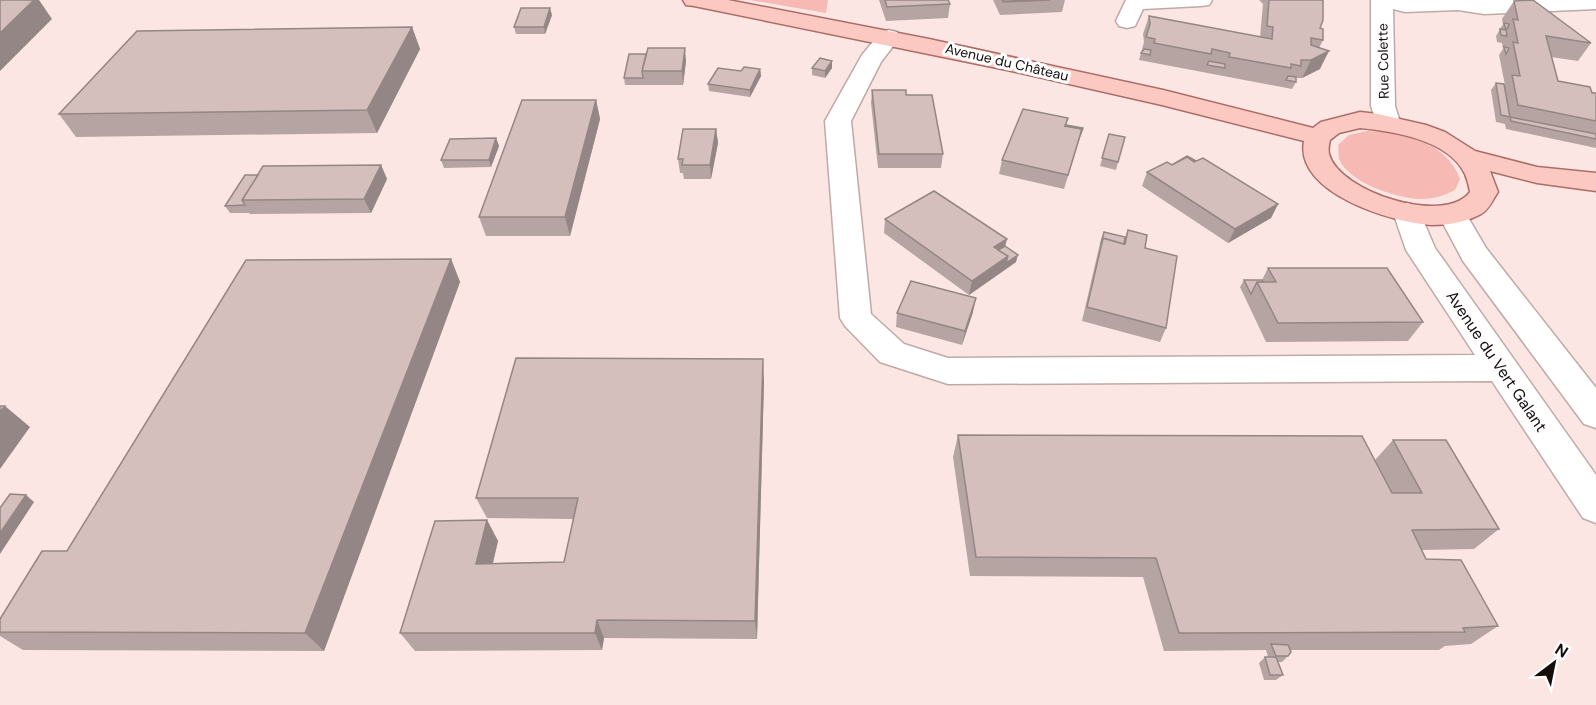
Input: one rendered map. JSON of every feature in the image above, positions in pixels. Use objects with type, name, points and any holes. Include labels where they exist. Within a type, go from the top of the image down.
[{"type":"main road","name":"Avenue du Château","points":[[694,0],[889,37],[1217,110],[1317,137]]},
{"type":"main road","points":[[1360,120],[1387,122],[1446,142],[1467,157],[1482,176],[1484,192],[1473,207],[1452,214],[1407,212],[1383,206],[1341,185],[1323,169],[1315,153],[1317,137],[1330,127],[1360,120]]},
{"type":"main road","points":[[1467,157],[1537,175],[1596,182]]},
{"type":"main road","points":[[1484,192],[1545,192],[1596,197]]},
{"type":"street","points":[[1127,21],[1135,3],[1202,0]]},
{"type":"street","points":[[1382,0],[1405,6],[1458,4],[1484,8],[1593,3]]},
{"type":"street","name":"Rue Colette","points":[[1382,0],[1383,106],[1387,122]]},
{"type":"street","points":[[889,37],[870,60],[838,121],[856,318],[892,353],[948,371],[1502,368]]},
{"type":"street","name":"Avenue du Vert Galant","points":[[1407,212],[1421,250],[1596,506]]},
{"type":"street","points":[[1452,214],[1474,254],[1596,414]]},
{"type":"shaded area","points":[[750,0],[828,0],[826,13]]},
{"type":"shaded area","points":[[1367,131],[1409,137],[1434,148],[1454,166],[1460,179],[1455,190],[1434,198],[1410,198],[1374,188],[1352,175],[1339,159],[1338,145],[1349,135]]},
{"type":"building","points":[[0,0],[34,0],[0,33]]},
{"type":"building","points":[[885,0],[948,0],[950,4],[887,7]]},
{"type":"building","points":[[1002,0],[1050,0],[1003,2]]},
{"type":"building","points":[[1269,0],[1323,0],[1323,20],[1320,28],[1323,29],[1323,40],[1311,38],[1311,45],[1329,51],[1311,60],[1301,60],[1301,66],[1291,64],[1291,68],[1229,57],[1230,53],[1212,49],[1211,54],[1154,43],[1155,39],[1146,37],[1150,24],[1149,16],[1272,39],[1273,27],[1267,26]]},
{"type":"building","points":[[1533,0],[1591,43],[1546,36],[1558,81],[1590,87],[1592,93],[1596,93],[1596,121],[1518,105],[1512,75],[1520,76],[1513,42],[1518,43],[1513,19],[1518,20],[1514,1]]},
{"type":"building","points":[[521,8],[550,8],[544,27],[514,27]]},
{"type":"building","points":[[412,27],[367,110],[59,114],[137,31]]},
{"type":"building","points":[[1500,29],[1506,30],[1507,36],[1501,35]]},
{"type":"building","points":[[648,48],[685,48],[682,71],[642,71]]},
{"type":"building","points":[[1144,49],[1151,50],[1150,55],[1141,53]]},
{"type":"building","points":[[629,54],[646,54],[642,71],[643,78],[624,78]]},
{"type":"building","points":[[820,58],[832,61],[825,71],[812,68]]},
{"type":"building","points":[[1209,61],[1225,64],[1225,68],[1207,65]]},
{"type":"building","points":[[744,67],[760,69],[750,90],[708,84],[718,68],[741,71]]},
{"type":"building","points":[[1288,76],[1296,77],[1296,82],[1286,80]]},
{"type":"building","points":[[1496,83],[1504,84],[1510,117],[1501,115]]},
{"type":"building","points":[[872,90],[906,90],[906,95],[932,95],[943,154],[879,154]]},
{"type":"building","points":[[522,100],[596,100],[565,217],[479,217]]},
{"type":"building","points":[[1023,109],[1068,118],[1065,126],[1082,129],[1068,175],[1002,160]]},
{"type":"building","points":[[1510,117],[1596,134],[1596,139],[1511,121]]},
{"type":"building","points":[[683,129],[716,129],[710,165],[682,165],[683,159],[678,159]]},
{"type":"building","points":[[1109,134],[1125,137],[1118,162],[1102,158]]},
{"type":"building","points":[[496,138],[489,160],[441,160],[450,139]]},
{"type":"building","points":[[1187,157],[1194,162],[1203,158],[1278,204],[1235,229],[1147,172],[1167,162],[1172,165]]},
{"type":"building","points":[[381,165],[364,199],[242,200],[263,166]]},
{"type":"building","points":[[245,175],[258,175],[242,200],[245,205],[225,206]]},
{"type":"building","points":[[934,191],[1007,239],[994,247],[1008,256],[972,281],[885,219]]},
{"type":"building","points":[[1128,230],[1147,235],[1145,248],[1177,256],[1166,328],[1087,307],[1103,238],[1125,244]]},
{"type":"building","points":[[1104,232],[1125,237],[1124,244],[1103,238],[1101,245]]},
{"type":"building","points":[[1005,246],[1018,255],[1006,263],[1008,256],[998,250]]},
{"type":"building","points":[[451,259],[305,633],[0,632],[0,619],[42,551],[67,551],[246,260]]},
{"type":"building","points":[[1268,268],[1387,268],[1423,322],[1278,323],[1257,282],[1276,282]]},
{"type":"building","points":[[1244,280],[1262,280],[1263,282],[1257,282],[1251,294]]},
{"type":"building","points":[[911,281],[976,298],[965,331],[897,313]]},
{"type":"building","points":[[516,358],[763,359],[755,621],[597,620],[595,633],[400,633],[435,521],[487,520],[476,564],[564,562],[578,498],[476,498]]},
{"type":"building","points":[[958,435],[1362,436],[1392,493],[1422,493],[1393,440],[1446,440],[1499,529],[1412,530],[1426,559],[1461,560],[1498,626],[1463,628],[1465,632],[1179,633],[1156,558],[976,557]]},
{"type":"building","points":[[10,494],[26,495],[0,533],[0,508]]},
{"type":"building","points":[[1271,644],[1288,645],[1291,652],[1288,656],[1276,656]]},
{"type":"building","points":[[1265,657],[1276,657],[1283,675],[1270,675]]}]
